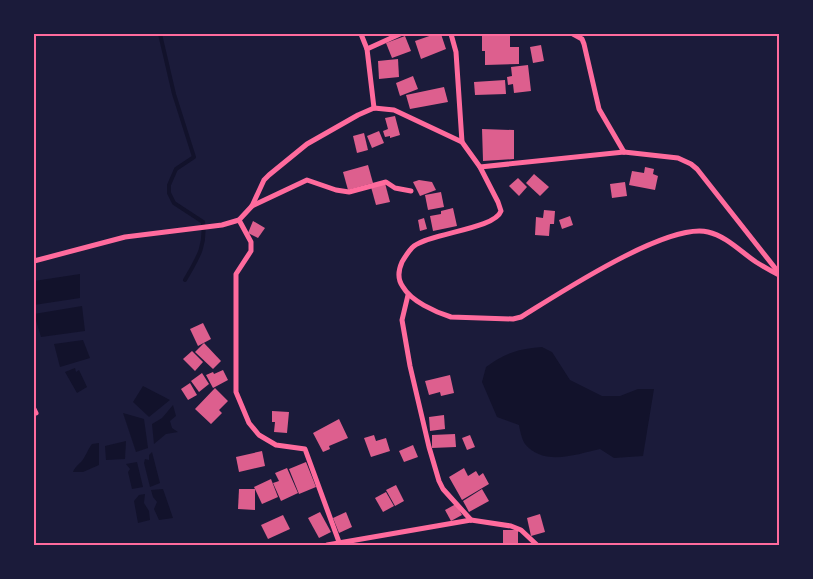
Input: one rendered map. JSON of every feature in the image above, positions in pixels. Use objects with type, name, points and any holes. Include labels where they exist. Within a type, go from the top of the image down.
[{"type":"street","points":[[361,34],[367,49],[374,108]]},
{"type":"street","points":[[367,49],[400,34]]},
{"type":"street","points":[[451,34],[456,52],[462,142]]},
{"type":"street","points":[[573,34],[582,38],[599,109],[624,152]]},
{"type":"street","points":[[34,261],[125,237],[210,226],[239,220],[252,206],[264,180],[269,175],[307,144],[374,108],[394,110],[462,142],[480,167],[500,207],[499,215],[496,218],[425,240],[413,247],[405,257],[398,274],[400,282],[408,295],[444,315],[451,317],[513,319],[520,317],[621,258],[664,239],[686,232],[700,231],[720,236],[756,262],[779,274]]},
{"type":"street","points":[[480,167],[624,152],[678,158],[690,164],[717,193],[779,274]]},
{"type":"street","points":[[252,206],[307,180],[336,190],[349,192],[386,182],[395,188],[411,191]]},
{"type":"street","points":[[239,220],[250,237],[251,251],[236,274],[236,392],[249,423],[259,435],[276,445],[305,450],[339,542]]},
{"type":"street","points":[[408,295],[402,320],[410,366],[429,447],[443,489],[470,520]]},
{"type":"street","points":[[327,545],[470,520],[511,526],[521,530],[537,545]]},
{"type":"shaded area","points":[[80,274],[80,298],[34,305],[34,281]]},
{"type":"shaded area","points":[[82,306],[85,331],[41,337],[34,314]]},
{"type":"shaded area","points":[[83,340],[90,358],[60,367],[54,344]]},
{"type":"shaded area","points":[[542,347],[552,352],[570,380],[602,396],[620,396],[638,389],[654,389],[643,456],[614,458],[600,449],[571,456],[551,457],[542,455],[533,451],[525,444],[519,425],[497,417],[482,382],[486,367],[512,352]]},
{"type":"shaded area","points":[[75,368],[76,372],[79,370],[87,387],[77,393],[65,372]]},
{"type":"shaded area","points":[[143,386],[170,400],[149,417],[133,402]]},
{"type":"shaded area","points":[[173,405],[176,416],[170,421],[172,428],[178,432],[166,434],[154,444],[152,424],[162,418]]},
{"type":"shaded area","points":[[123,413],[144,419],[148,448],[136,452]]},
{"type":"shaded area","points":[[126,441],[125,459],[106,460],[105,446]]},
{"type":"shaded area","points":[[99,443],[99,465],[83,472],[73,472],[92,444]]},
{"type":"shaded area","points":[[152,452],[160,483],[150,487],[144,463],[145,459],[149,460],[149,455]]},
{"type":"shaded area","points":[[137,462],[143,487],[132,489],[128,472],[130,469],[126,464]]},
{"type":"shaded area","points":[[163,489],[173,518],[159,520],[154,509],[157,502],[151,490]]},
{"type":"shaded area","points":[[145,494],[144,503],[149,511],[150,520],[138,523],[134,501],[139,495]]},
{"type":"building","points":[[435,34],[441,34],[446,49],[421,59],[415,41]]},
{"type":"building","points":[[482,34],[510,34],[510,47],[519,47],[519,64],[485,65],[485,51],[482,51]]},
{"type":"building","points":[[405,36],[411,51],[392,58],[386,43]]},
{"type":"building","points":[[541,45],[544,61],[533,63],[530,47]]},
{"type":"building","points":[[398,59],[399,77],[379,79],[378,61]]},
{"type":"building","points":[[528,65],[531,91],[514,93],[513,84],[508,85],[507,77],[512,76],[511,67]]},
{"type":"building","points":[[413,76],[418,89],[400,96],[396,83]]},
{"type":"building","points":[[505,80],[506,94],[475,95],[474,82]]},
{"type":"building","points":[[444,87],[448,102],[410,109],[406,95]]},
{"type":"building","points":[[395,116],[400,135],[390,138],[390,136],[385,137],[383,131],[388,129],[385,118]]},
{"type":"building","points":[[482,129],[514,130],[514,159],[483,161]]},
{"type":"building","points":[[379,131],[384,143],[372,148],[367,136]]},
{"type":"building","points":[[364,133],[368,150],[357,153],[353,136]]},
{"type":"building","points":[[368,165],[373,183],[348,190],[343,172]]},
{"type":"building","points":[[645,167],[654,169],[653,174],[658,176],[655,190],[629,185],[632,171],[644,173]]},
{"type":"building","points":[[534,174],[549,187],[540,196],[526,183]]},
{"type":"building","points":[[518,178],[527,187],[519,196],[509,186]]},
{"type":"building","points":[[419,180],[432,182],[436,190],[420,196],[413,182]]},
{"type":"building","points":[[625,182],[627,196],[612,198],[610,184]]},
{"type":"building","points":[[385,183],[390,202],[376,205],[371,187]]},
{"type":"building","points":[[441,192],[444,207],[428,210],[425,195]]},
{"type":"building","points":[[453,208],[457,226],[433,231],[430,216],[441,214],[441,211]]},
{"type":"building","points":[[544,210],[555,211],[554,224],[550,224],[549,236],[535,235],[536,217],[543,218]]},
{"type":"building","points":[[570,216],[573,225],[562,229],[559,220]]},
{"type":"building","points":[[424,218],[427,229],[420,231],[418,220]]},
{"type":"building","points":[[253,221],[265,228],[258,238],[248,233]]},
{"type":"building","points":[[203,323],[211,339],[198,346],[190,329]]},
{"type":"building","points":[[204,343],[221,361],[213,369],[195,352]]},
{"type":"building","points":[[192,351],[203,362],[195,371],[183,359]]},
{"type":"building","points":[[223,370],[228,380],[213,388],[206,375]]},
{"type":"building","points":[[202,373],[209,384],[199,392],[191,381]]},
{"type":"building","points":[[450,375],[454,393],[441,396],[440,392],[429,395],[425,381]]},
{"type":"building","points":[[190,383],[197,395],[188,400],[181,389]]},
{"type":"building","points":[[215,388],[228,401],[219,410],[222,413],[211,424],[195,409]]},
{"type":"building","points":[[272,411],[289,412],[287,433],[274,432],[275,422],[272,422]]},
{"type":"building","points":[[444,415],[445,429],[430,431],[429,417]]},
{"type":"building","points":[[339,419],[348,438],[329,446],[330,449],[323,452],[313,433]]},
{"type":"building","points":[[455,434],[456,447],[432,448],[432,435]]},
{"type":"building","points":[[374,435],[376,441],[386,438],[390,451],[371,457],[364,438]]},
{"type":"building","points":[[470,435],[475,447],[467,450],[462,438]]},
{"type":"building","points":[[413,445],[418,457],[404,462],[399,451]]},
{"type":"building","points":[[262,451],[265,466],[239,472],[236,457]]},
{"type":"building","points":[[306,462],[316,487],[299,494],[289,469]]},
{"type":"building","points":[[287,468],[298,493],[281,501],[273,483],[279,481],[275,473]]},
{"type":"building","points":[[464,468],[468,476],[476,471],[479,476],[483,473],[489,484],[462,500],[449,477]]},
{"type":"building","points":[[271,479],[278,497],[262,504],[254,487]]},
{"type":"building","points":[[396,485],[404,501],[395,506],[386,490]]},
{"type":"building","points":[[239,489],[255,489],[255,510],[238,509]]},
{"type":"building","points":[[482,489],[489,501],[469,512],[463,501]]},
{"type":"building","points":[[386,492],[394,506],[383,512],[375,498]]},
{"type":"building","points":[[456,504],[462,515],[451,521],[445,510]]},
{"type":"building","points":[[320,512],[331,532],[319,538],[308,518]]},
{"type":"building","points":[[346,512],[352,527],[339,533],[333,518]]},
{"type":"building","points":[[540,514],[545,532],[531,536],[527,518]]},
{"type":"building","points":[[283,515],[290,529],[268,539],[261,525]]},
{"type":"building","points":[[503,530],[518,530],[518,545],[503,545]]},
{"type":"waterway","points":[[160,34],[174,94],[194,157],[176,169],[169,185],[169,193],[174,203],[203,222],[204,231],[202,246],[197,259],[185,280]]}]
